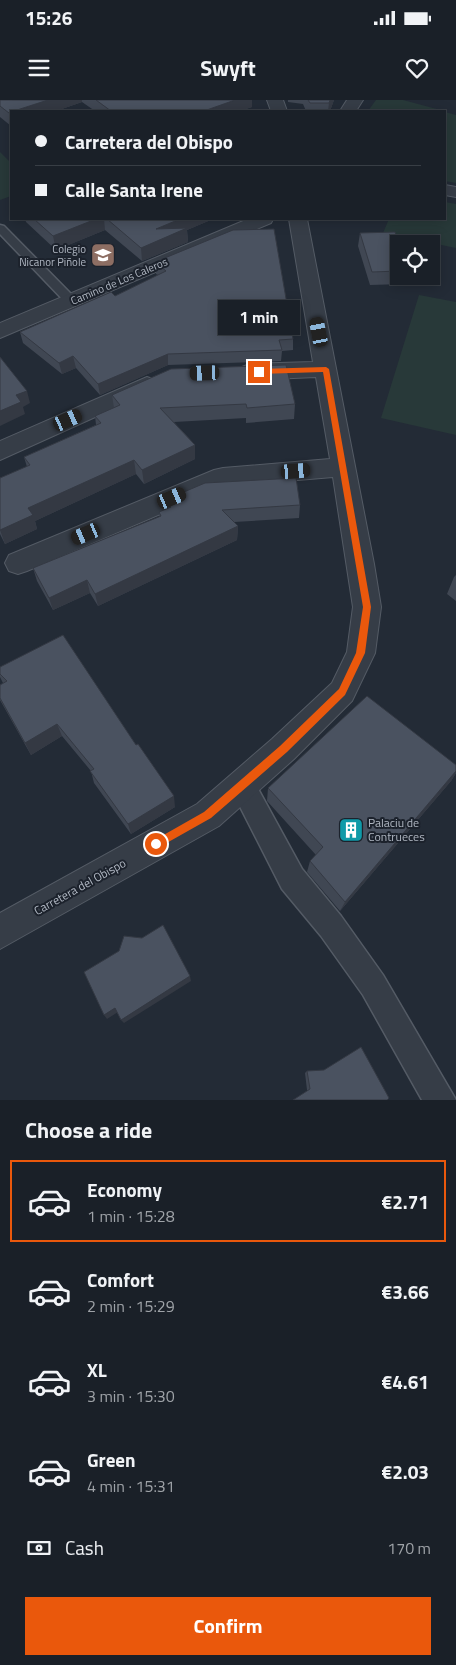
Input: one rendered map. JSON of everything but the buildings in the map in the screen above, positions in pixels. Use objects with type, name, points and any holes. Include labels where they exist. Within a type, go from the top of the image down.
[{"type":"street","name":"Camino de Los Caleros","points":[[0,331],[262,220]]},
{"type":"street","name":"Carretera del Obispo","points":[[0,932],[208,815],[342,692],[360,653],[367,607],[298,220]]},
{"type":"street","points":[[226,373],[326,369]]},
{"type":"street","points":[[0,451],[169,375]]},
{"type":"street","points":[[18,563],[223,477],[343,467]]},
{"type":"street","points":[[242,785],[292,879],[331,926],[373,986],[440,1100]]},
{"type":"lane","points":[[0,228],[71,302]]},
{"type":"shaded area","points":[[376,100],[403,100],[440,110],[369,110]]},
{"type":"shaded area","points":[[446,112],[456,115],[456,183],[446,181]]},
{"type":"shaded area","points":[[0,152],[10,162],[10,196],[0,200]]},
{"type":"shaded area","points":[[446,202],[456,204],[456,248],[440,245],[440,235],[393,235],[383,233],[389,220],[446,220]]},
{"type":"shaded area","points":[[419,295],[456,302],[456,435],[381,418]]},
{"type":"place","name":"Colegio Nicanor Piñole","points":[[103,255]]},
{"type":"place","name":"Palaciu de Contrueces","points":[[351,830]]},
{"type":"route","points":[[156,844],[208,815],[284,749],[342,692],[360,653],[367,607],[326,369],[259,372]]}]
